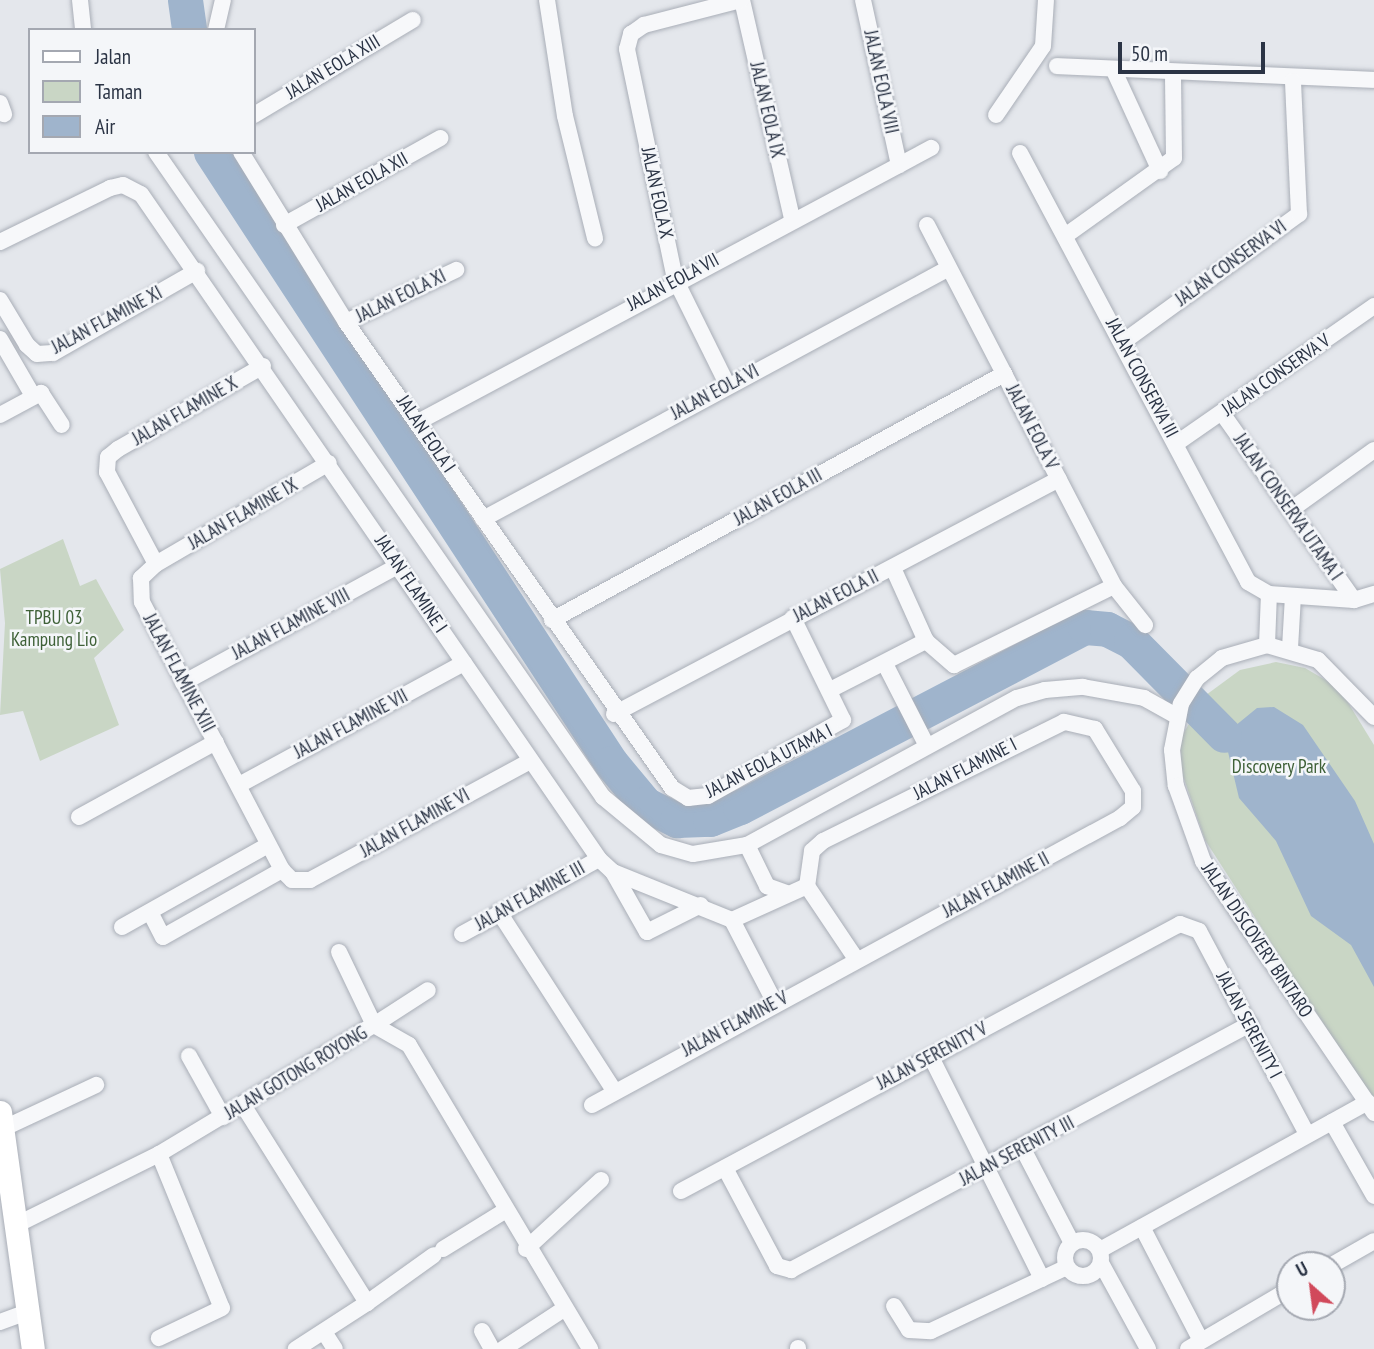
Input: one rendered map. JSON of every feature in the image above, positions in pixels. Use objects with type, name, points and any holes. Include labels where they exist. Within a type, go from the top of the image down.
[{"type":"street","points":[[79,0],[83,28]]},
{"type":"street","points":[[216,28],[223,0]]},
{"type":"street","points":[[547,0],[558,81],[595,238]]},
{"type":"street","name":"JALAN EOLA X","points":[[727,384],[675,279],[627,49],[631,34],[669,15],[741,0]]},
{"type":"street","name":"JALAN EOLA IX","points":[[741,0],[793,219]]},
{"type":"street","name":"JALAN EOLA VIII","points":[[863,0],[899,165]]},
{"type":"street","points":[[996,116],[1043,46],[1046,0]]},
{"type":"street","name":"JALAN EOLA XIII","points":[[256,114],[413,20]]},
{"type":"street","points":[[1057,66],[1115,73],[1293,81],[1374,80]]},
{"type":"street","points":[[1115,73],[1160,171]]},
{"type":"street","points":[[1065,236],[1160,171],[1176,151],[1173,75]]},
{"type":"street","name":"JALAN CONSERVA VI","points":[[1123,342],[1298,214],[1293,81]]},
{"type":"street","name":"JALAN EOLA XII","points":[[284,225],[440,138]]},
{"type":"street","name":"JALAN EOLA VII","points":[[418,422],[675,279],[931,148]]},
{"type":"street","name":"JALAN CONSERVA III","points":[[1020,153],[1177,443],[1248,582],[1269,594]]},
{"type":"street","points":[[157,154],[603,797],[661,845],[693,854],[747,845],[923,740],[1045,690],[1083,687],[1144,698],[1179,711],[1206,669],[1267,645],[1290,648],[1333,670],[1374,717]]},
{"type":"street","name":"JALAN EOLA I","points":[[242,154],[346,322],[418,422],[614,714]]},
{"type":"street","name":"JALAN FLAMINE I","points":[[0,242],[110,188],[123,185],[141,194],[263,366],[599,859],[613,872],[701,905],[732,920]]},
{"type":"street","name":"JALAN EOLA V","points":[[927,225],[1114,586],[1145,625]]},
{"type":"street","name":"JALAN EOLA VI","points":[[483,519],[727,384],[949,268]]},
{"type":"street","name":"JALAN EOLA XI","points":[[346,322],[456,270]]},
{"type":"street","name":"JALAN FLAMINE XI","points":[[0,300],[27,345],[37,354],[53,353],[197,271]]},
{"type":"street","name":"JALAN CONSERVA V","points":[[1177,443],[1374,306]]},
{"type":"street","points":[[0,339],[33,396]]},
{"type":"street","name":"JALAN FLAMINE X","points":[[156,564],[107,472],[108,457],[263,366]]},
{"type":"street","name":"JALAN EOLA III","points":[[552,620],[1004,374]]},
{"type":"street","points":[[0,415],[33,396],[45,395],[62,425]]},
{"type":"street","name":"JALAN CONSERVA UTAMA I","points":[[1222,413],[1354,600]]},
{"type":"street","points":[[1292,509],[1374,450]]},
{"type":"street","name":"JALAN FLAMINE IX","points":[[156,564],[329,463]]},
{"type":"street","name":"JALAN EOLA II","points":[[614,714],[1059,480]]},
{"type":"street","name":"JALAN FLAMINE XIII","points":[[156,564],[141,578],[142,602],[282,870],[299,881]]},
{"type":"street","name":"JALAN FLAMINE VIII","points":[[183,682],[399,565]]},
{"type":"street","points":[[893,568],[926,641],[946,664],[961,664],[1114,586]]},
{"type":"street","points":[[1267,645],[1269,594]]},
{"type":"street","name":"JALAN CONSERVA UTAMA I","points":[[1269,594],[1354,600],[1374,594]]},
{"type":"street","points":[[1290,648],[1293,596]]},
{"type":"street","points":[[793,618],[832,689],[926,641]]},
{"type":"street","name":"JALAN FLAMINE VII","points":[[239,785],[464,663]]},
{"type":"street","points":[[885,664],[923,740]]},
{"type":"street","name":"JALAN EOLA UTAMA I","points":[[614,714],[672,788],[688,798],[708,796],[841,723],[844,713],[832,689]]},
{"type":"street","name":"JALAN DISCOVERY BINTARO","points":[[1179,711],[1174,777],[1203,861],[1371,1108]]},
{"type":"street","name":"JALAN FLAMINE I","points":[[807,886],[812,851],[823,841],[1064,722],[1095,729],[1131,788],[1133,807]]},
{"type":"street","points":[[79,817],[216,742]]},
{"type":"street","name":"JALAN FLAMINE VI","points":[[299,881],[530,761]]},
{"type":"street","name":"JALAN FLAMINE II","points":[[856,959],[1133,807]]},
{"type":"street","points":[[121,927],[268,845]]},
{"type":"street","points":[[747,845],[767,886],[786,893]]},
{"type":"street","name":"JALAN FLAMINE III","points":[[462,934],[599,859]]},
{"type":"street","points":[[150,912],[163,937],[282,870]]},
{"type":"street","name":"JALAN FLAMINE III","points":[[613,872],[647,932],[701,905]]},
{"type":"street","points":[[758,908],[767,886]]},
{"type":"street","points":[[775,1003],[732,920],[786,893],[807,886],[856,959]]},
{"type":"street","points":[[499,912],[613,1089]]},
{"type":"street","name":"JALAN SERENITY I","points":[[1185,924],[1199,931],[1307,1134]]},
{"type":"street","name":"JALAN SERENITY V","points":[[681,1191],[1185,924]]},
{"type":"street","points":[[339,952],[374,1025],[428,990]]},
{"type":"street","name":"JALAN FLAMINE V","points":[[592,1105],[613,1089],[856,959]]},
{"type":"street","name":"JALAN SERENITY III","points":[[724,1168],[782,1271],[1023,1149],[1250,1024]]},
{"type":"street","name":"JALAN GOTONG ROYONG","points":[[16,1225],[159,1154],[374,1025],[409,1045],[503,1212],[587,1348]]},
{"type":"street","points":[[189,1056],[223,1118]]},
{"type":"street","points":[[931,1057],[1042,1279]]},
{"type":"street","points":[[33,1349],[1,1121],[96,1084]]},
{"type":"street","points":[[243,1105],[367,1303]]},
{"type":"street","points":[[1067,1267],[1085,1276],[1101,1256],[1142,1227],[1307,1134],[1371,1108]]},
{"type":"street","points":[[1332,1122],[1374,1196]]},
{"type":"street","points":[[1023,1149],[1072,1243],[1067,1267]]},
{"type":"street","points":[[159,1154],[222,1308],[159,1338]]},
{"type":"street","points":[[526,1249],[601,1180]]},
{"type":"street","points":[[296,1349],[503,1212]]},
{"type":"street","points":[[1142,1227],[1194,1345],[1276,1297]]},
{"type":"street","points":[[1072,1243],[1091,1241],[1148,1349]]},
{"type":"street","points":[[1346,1257],[1374,1241]]},
{"type":"street","points":[[894,1306],[909,1330],[931,1331],[1067,1267]]},
{"type":"street","points":[[503,1349],[564,1309]]},
{"type":"street","points":[[0,1322],[27,1312]]},
{"type":"street","points":[[482,1331],[492,1349]]},
{"type":"street","points":[[324,1332],[335,1349]]},
{"type":"green space","name":"TPBU 03 Kampung Lio","points":[[63,539],[80,586],[96,579],[124,630],[94,658],[119,725],[40,761],[23,711],[0,715],[5,623],[0,569]]},
{"type":"green space","name":"Discovery Park","points":[[1276,662],[1305,668],[1339,688],[1374,745],[1374,1102],[1205,840],[1181,770],[1180,739],[1206,695],[1240,670]]},
{"type":"water","points":[[1274,707],[1303,725],[1355,801],[1374,844],[1374,987],[1351,945],[1311,916],[1276,841],[1239,798],[1224,735],[1257,708]]},
{"type":"waterway","points":[[185,0],[189,28]]},
{"type":"waterway","points":[[212,154],[611,763],[645,804],[677,820],[710,819],[740,807],[1085,627],[1107,629],[1131,641],[1224,735]]}]
